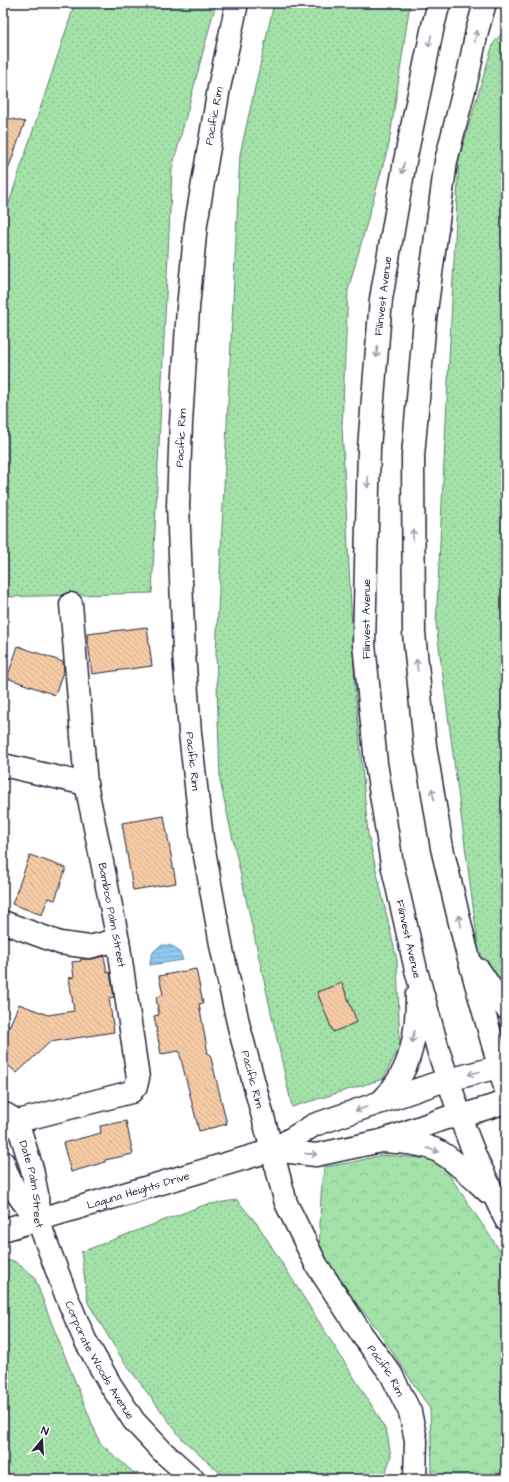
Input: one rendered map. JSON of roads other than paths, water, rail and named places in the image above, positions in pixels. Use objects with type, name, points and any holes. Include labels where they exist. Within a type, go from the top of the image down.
[{"type":"street","name":"Pacific Rim","points":[[237,3],[219,88],[196,224],[188,308],[181,423],[178,505],[184,653],[190,733],[202,839],[222,950],[239,1027],[286,1203],[316,1264],[363,1336],[391,1374],[410,1412],[416,1440],[415,1479]]},
{"type":"street","name":"Filinvest Avenue","points":[[439,3],[404,161],[381,299],[369,448],[364,644],[376,763],[388,840],[401,908],[416,970],[448,1080],[476,1158],[501,1210]]},
{"type":"street","points":[[485,3],[446,161],[426,319],[413,456],[414,632],[425,746],[442,848],[466,948],[503,1066],[506,1091]]},
{"type":"street","name":"Bamboo Palm Street","points":[[8,1119],[131,1092],[136,1086],[138,1078],[118,940],[86,784],[71,604]]},
{"type":"street","points":[[3,765],[86,784]]},
{"type":"street","points":[[3,922],[60,943],[89,947],[118,940]]},
{"type":"street","points":[[466,948],[495,994],[506,1008]]},
{"type":"street","points":[[381,1102],[400,1077],[410,1054],[417,1015],[416,970]]},
{"type":"street","name":"Laguna Heights Drive","points":[[3,1230],[273,1150],[314,1125],[448,1080],[503,1066]]},
{"type":"street","name":"Laguna Heights Drive","points":[[273,1150],[316,1155],[381,1141],[446,1118],[461,1116],[506,1102]]},
{"type":"street","name":"Date Palm Street","points":[[8,1119],[32,1169],[37,1194],[38,1220]]},
{"type":"street","points":[[381,1141],[417,1144],[441,1152],[475,1179],[501,1210]]},
{"type":"street","name":"Date Palm Street","points":[[3,1162],[7,1176],[20,1199],[38,1220]]},
{"type":"street","name":"Corporate Woods Avenue","points":[[38,1220],[71,1308],[85,1340],[110,1384],[134,1421],[163,1452],[193,1479]]},
{"type":"water","points":[[163,945],[176,948],[183,960],[150,965],[153,953],[157,948]]}]
